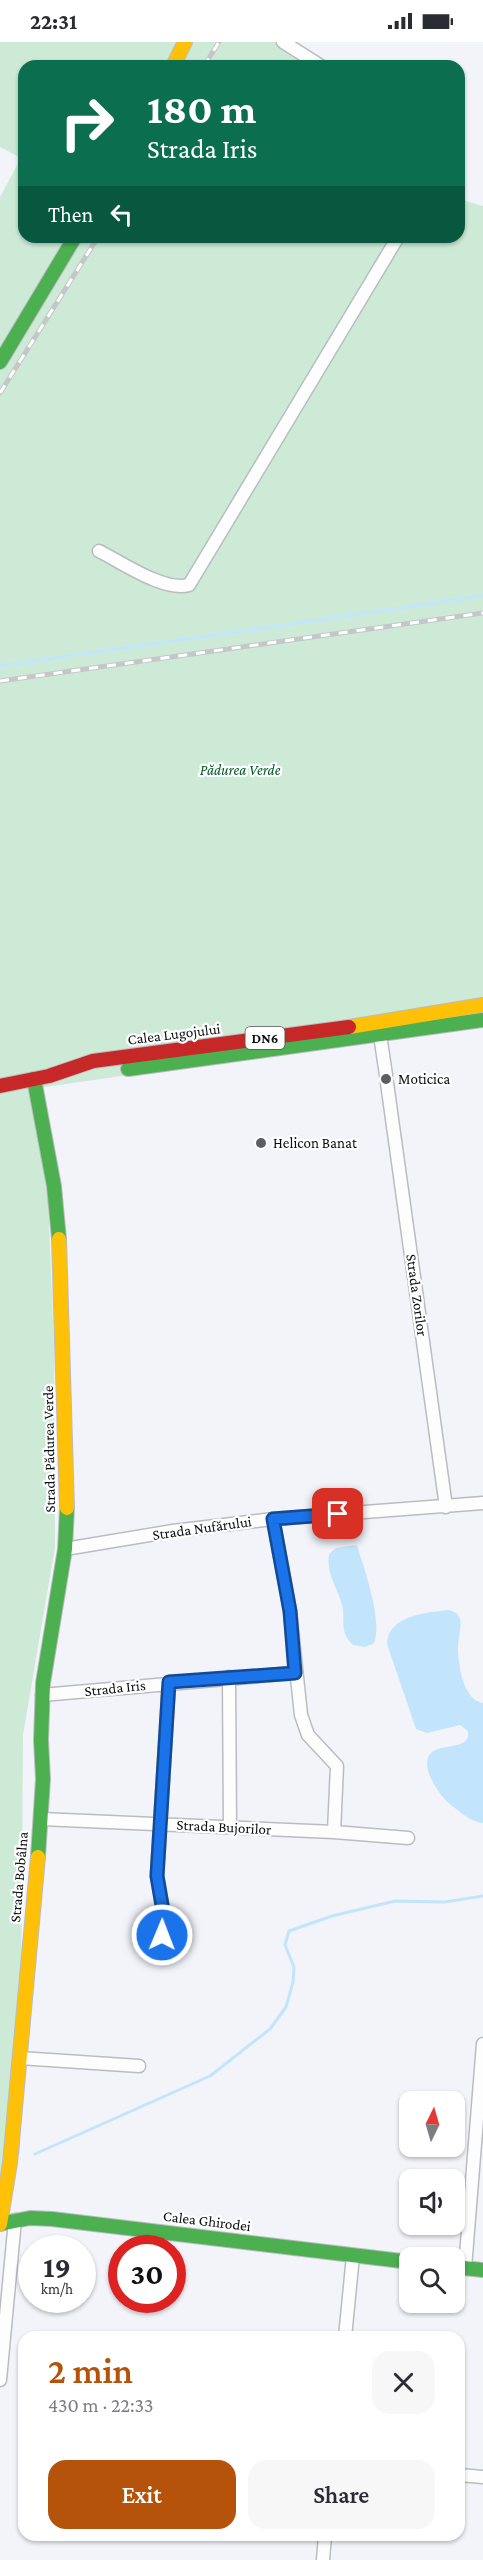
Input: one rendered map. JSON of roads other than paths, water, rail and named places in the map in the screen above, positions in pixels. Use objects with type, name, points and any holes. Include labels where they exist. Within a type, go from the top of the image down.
[{"type":"street","points":[[175,60],[184,42]]},
{"type":"street","points":[[283,42],[312,60]]},
{"type":"street","points":[[0,362],[71,243]]},
{"type":"street","points":[[99,551],[167,585],[181,587],[189,585],[394,243]]},
{"type":"street","name":"Calea Lugojului","points":[[49,1076],[93,1061],[378,1023],[483,1005]]},
{"type":"street","name":"Calea Lugojului","points":[[34,1079],[94,1073],[483,1020]]},
{"type":"street","name":"Strada Zorilor","points":[[380,1035],[446,1506]]},
{"type":"street","name":"DN6","points":[[0,1086],[34,1079]]},
{"type":"street","name":"Strada Pădurea Verde","points":[[34,1079],[56,1198],[61,1252],[68,1448],[65,1549],[42,1695],[41,1740],[44,1779],[41,1819]]},
{"type":"street","name":"Strada Nufărului","points":[[65,1549],[173,1531],[273,1519],[483,1503]]},
{"type":"street","points":[[273,1519],[289,1604],[301,1715],[306,1732],[337,1766],[334,1832]]},
{"type":"street","name":"Strada Iris","points":[[42,1695],[169,1682],[295,1673]]},
{"type":"street","points":[[229,1677],[230,1827]]},
{"type":"street","points":[[161,1948],[162,1905],[157,1876],[169,1682]]},
{"type":"street","name":"Strada Bujorilor","points":[[41,1819],[334,1832],[408,1838]]},
{"type":"street","name":"Strada Bobâlna","points":[[0,2224],[10,2163],[41,1819]]},
{"type":"street","points":[[462,2247],[483,2044]]},
{"type":"street","points":[[20,2058],[139,2067]]},
{"type":"street","name":"Calea Ghirodei","points":[[0,2224],[15,2220],[52,2219],[399,2261]]},
{"type":"street","points":[[0,2380],[15,2220]]},
{"type":"street","points":[[346,2331],[353,2256]]},
{"type":"street","points":[[465,2268],[483,2270]]},
{"type":"street","points":[[465,2476],[483,2477]]},
{"type":"street","points":[[322,2560],[324,2541]]},
{"type":"water","points":[[357,1545],[372,1594],[376,1621],[374,1643],[365,1647],[353,1645],[348,1640],[343,1625],[342,1605],[330,1574],[328,1561],[329,1554],[336,1548]]},
{"type":"water","points":[[449,1610],[457,1614],[460,1619],[458,1654],[463,1681],[471,1696],[483,1703],[483,1823],[470,1819],[446,1801],[436,1788],[427,1764],[432,1752],[461,1744],[468,1737],[468,1731],[460,1725],[427,1733],[416,1729],[387,1644],[389,1635],[401,1621],[420,1614]]},
{"type":"waterway","points":[[0,666],[483,596]]},
{"type":"waterway","points":[[35,2154],[210,2076],[270,2029],[286,2007],[293,1982],[294,1967],[285,1945],[289,1931],[332,1916],[395,1901],[445,1902],[483,1896]]},
{"type":"railway","points":[[208,60],[219,42]]},
{"type":"railway","points":[[0,393],[94,243]]},
{"type":"railway","points":[[0,681],[483,613]]},
{"type":"place","name":"Moticica","points":[[386,1079]]},
{"type":"place","name":"Helicon Banat","points":[[261,1143]]},
{"type":"park label","name":"Pădurea Verde","points":[[240,770]]}]
